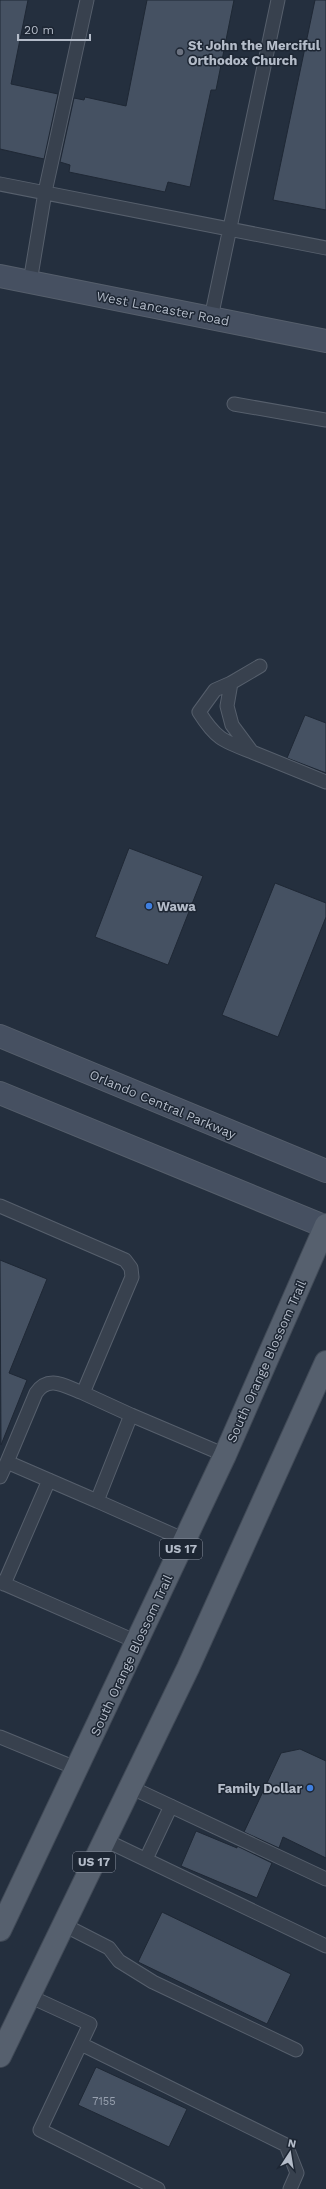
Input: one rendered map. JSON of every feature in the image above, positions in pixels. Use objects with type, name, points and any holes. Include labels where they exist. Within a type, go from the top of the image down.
[{"type":"main road","name":"South Orange Blossom Trail","points":[[0,1930],[225,1455],[326,1226]]},
{"type":"main road","name":"US 17","points":[[0,2056],[188,1668],[326,1362]]},
{"type":"street","name":"West Lancaster Road","points":[[0,276],[326,341]]},
{"type":"street","name":"Orlando Central Parkway","points":[[0,1036],[326,1171]]},
{"type":"street","points":[[0,1093],[326,1226]]},
{"type":"lane","points":[[30,282],[45,192],[87,0]]},
{"type":"lane","points":[[211,318],[231,230],[278,0]]},
{"type":"lane","points":[[0,184],[326,248]]},
{"type":"lane","points":[[234,404],[326,420]]},
{"type":"lane","points":[[260,666],[231,683],[215,690],[199,712],[211,731],[229,743],[326,782]]},
{"type":"lane","points":[[231,683],[227,706],[232,725],[252,752]]},
{"type":"lane","points":[[0,1206],[112,1253],[125,1260],[131,1268],[132,1277],[129,1287],[84,1393]]},
{"type":"lane","points":[[0,1477],[36,1392],[41,1385],[47,1382],[56,1383],[84,1393],[225,1455]]},
{"type":"lane","points":[[97,1501],[132,1415]]},
{"type":"lane","points":[[7,1462],[185,1540]]},
{"type":"lane","points":[[49,1480],[2,1583],[137,1642]]},
{"type":"lane","points":[[0,1736],[78,1768]]},
{"type":"lane","points":[[130,1787],[326,1879]]},
{"type":"lane","points":[[146,1859],[170,1806]]},
{"type":"lane","points":[[105,1840],[326,1946]]},
{"type":"lane","points":[[64,1925],[109,1948],[119,1961],[153,1982],[296,2050]]},
{"type":"lane","points":[[29,1996],[90,2024],[40,2130],[158,2189]]},
{"type":"lane","points":[[81,2044],[286,2145],[297,2173],[290,2189]]},
{"type":"building","points":[[0,0],[28,0],[11,84],[58,94],[44,159],[0,149]]},
{"type":"building","points":[[147,0],[234,0],[216,90],[211,90],[190,187],[168,182],[165,192],[69,172],[70,165],[60,162],[74,98],[84,100],[85,97],[126,106]]},
{"type":"building","points":[[315,0],[326,0],[326,210],[273,200]]},
{"type":"building","points":[[305,715],[326,723],[326,773],[287,758]]},
{"type":"building","points":[[129,848],[203,876],[168,965],[95,937]]},
{"type":"building","points":[[275,883],[326,903],[326,917],[278,1037],[222,1015]]},
{"type":"building","points":[[0,1260],[47,1279],[9,1373],[27,1380],[1,1445]]},
{"type":"building","points":[[300,1749],[326,1761],[326,1858],[283,1837],[279,1848],[244,1832],[281,1753]]},
{"type":"building","points":[[196,1831],[237,1848],[237,1846],[272,1863],[257,1898],[181,1866]]},
{"type":"building","points":[[162,1912],[291,1974],[267,2024],[138,1962]]},
{"type":"building","points":[[96,2067],[187,2109],[169,2147],[78,2105]]},
{"type":"place","name":"St John the Merciful Orthodox Church","points":[[180,52]]},
{"type":"place","name":"Wawa","points":[[149,906]]},
{"type":"place","name":"Family Dollar","points":[[310,1788]]}]
